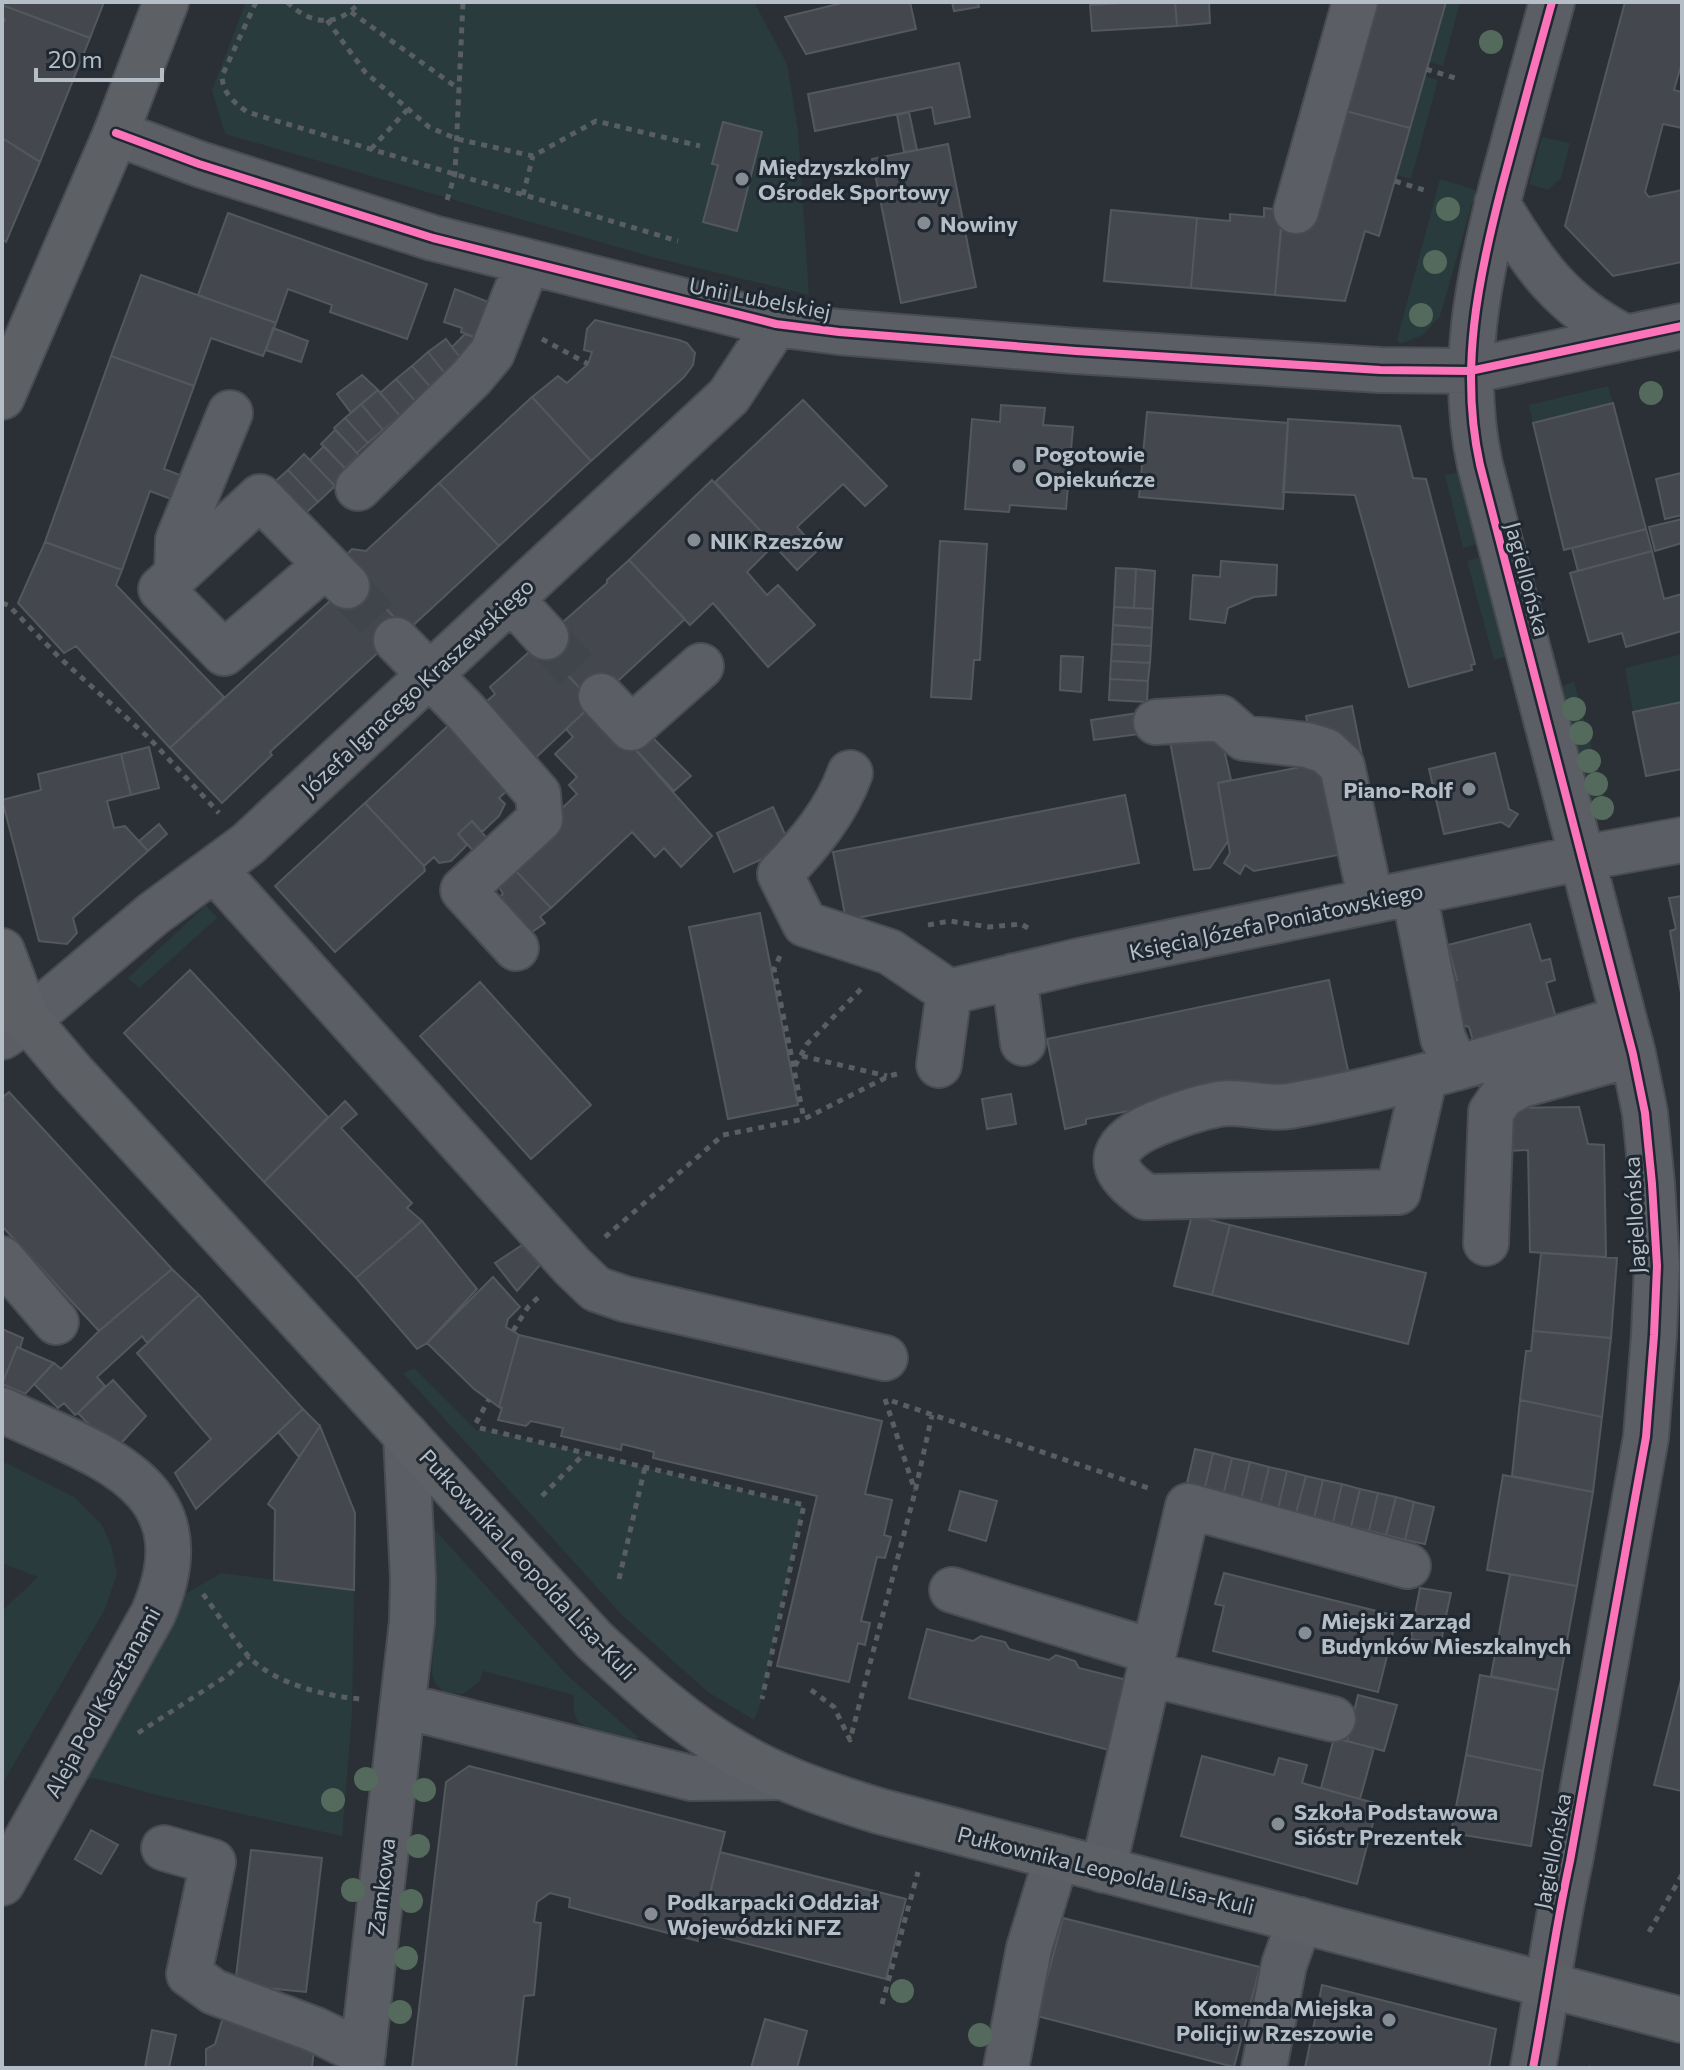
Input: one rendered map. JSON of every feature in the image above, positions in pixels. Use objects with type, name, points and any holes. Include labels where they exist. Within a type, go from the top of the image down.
[{"type":"main road","points":[[2,397],[116,133],[166,2]]},
{"type":"main road","name":"Pułkownika Leopolda Lisa-Kuli","points":[[2,951],[11,1020],[72,1072],[594,1640],[645,1688],[703,1733],[783,1777],[879,1811],[1682,2020]]},
{"type":"street","points":[[1296,211],[1355,2]]},
{"type":"street","name":"Jagiellońska","points":[[1533,2068],[1559,1907],[1570,1861],[1646,1437],[1664,1136],[1628,1036],[1473,428],[1470,371],[1476,295],[1497,203],[1552,2]]},
{"type":"street","name":"Unii Lubelskiej","points":[[116,133],[199,164],[433,238],[527,264],[776,324],[839,332],[1380,370],[1470,371],[1682,326]]},
{"type":"street","points":[[1497,203],[1522,246],[1553,286],[1596,322],[1625,337]]},
{"type":"street","points":[[358,488],[471,378],[492,353],[527,264]]},
{"type":"street","name":"Józefa Ignacego Kraszewskiego","points":[[11,1020],[248,844],[729,396],[776,324]]},
{"type":"street","points":[[177,574],[260,497],[336,575],[224,653],[161,589],[177,574],[178,540],[230,413]]},
{"type":"street","points":[[512,600],[546,637]]},
{"type":"street","points":[[396,640],[538,794],[540,819],[463,890],[516,948]]},
{"type":"street","points":[[601,696],[631,728],[701,666]]},
{"type":"street","points":[[1156,722],[1221,718],[1244,738],[1307,745],[1326,751],[1342,766],[1371,901]]},
{"type":"street","points":[[850,773],[843,793],[828,816],[802,852],[780,874],[805,924],[886,951],[949,992],[939,1065]]},
{"type":"street","name":"Księcia Józefa Poniatowskiego","points":[[949,992],[1079,961],[1682,840]]},
{"type":"street","points":[[214,869],[596,1289],[885,1378]]},
{"type":"street","points":[[1414,893],[1443,1038],[1441,1072],[1398,1192],[1146,1197],[1125,1182],[1117,1167],[1118,1152],[1137,1133],[1188,1112],[1227,1103],[1286,1106],[1441,1072],[1628,1036]]},
{"type":"street","points":[[1014,976],[1023,1043]]},
{"type":"street","points":[[1486,1243],[1491,1112],[1502,1096],[1521,1085],[1628,1036]]},
{"type":"street","points":[[2,1259],[56,1322]]},
{"type":"street","name":"Aleja Pod Kasztanami","points":[[2,1410],[106,1459],[135,1479],[157,1507],[167,1531],[170,1557],[165,1586],[153,1614],[2,1883]]},
{"type":"street","name":"Zamkowa","points":[[362,2060],[409,1661],[413,1578],[406,1435]]},
{"type":"street","points":[[1103,1870],[1188,1506],[1408,1566]]},
{"type":"street","points":[[952,1590],[1152,1663],[1333,1719]]},
{"type":"street","points":[[404,1706],[691,1778],[783,1777]]},
{"type":"street","points":[[164,1848],[213,1862],[189,1974],[214,1992],[316,2030],[362,2060]]},
{"type":"street","points":[[1006,2068],[1029,1948],[1057,1857]]},
{"type":"street","points":[[1264,2068],[1284,1965],[1300,1920]]},
{"type":"path","points":[[256,2],[222,76],[229,98],[247,112],[678,241]]},
{"type":"path","points":[[287,2],[300,14],[317,20],[335,20],[351,12],[360,2]]},
{"type":"path","points":[[433,238],[455,174],[463,2]]},
{"type":"path","points":[[351,12],[459,89]]},
{"type":"path","points":[[327,20],[365,72],[429,127],[457,139],[533,156],[596,121],[700,146]]},
{"type":"path","points":[[1426,69],[1455,78]]},
{"type":"path","points":[[371,149],[408,109]]},
{"type":"path","points":[[523,195],[533,156]]},
{"type":"path","points":[[1395,181],[1424,190]]},
{"type":"path","points":[[505,321],[588,364]]},
{"type":"path","points":[[2,603],[8,605],[60,658],[149,738],[248,844]]},
{"type":"path","points":[[794,1066],[807,1044],[836,1016],[905,929],[950,921],[989,927],[1021,924],[1079,961]]},
{"type":"path","points":[[804,1119],[774,969],[776,961],[805,924]]},
{"type":"path","points":[[802,1056],[889,1076]]},
{"type":"path","points":[[513,1331],[528,1307],[723,1135],[804,1119],[889,1076],[939,1065]]},
{"type":"path","points":[[885,1378],[932,1415],[1155,1490],[1188,1506]]},
{"type":"path","points":[[885,1378],[915,1492]]},
{"type":"path","points":[[489,1399],[478,1426],[804,1505],[762,1699]]},
{"type":"path","points":[[811,1690],[834,1707],[850,1740],[932,1415]]},
{"type":"path","points":[[542,1496],[584,1454]]},
{"type":"path","points":[[619,1579],[645,1467]]},
{"type":"path","points":[[170,1557],[249,1656],[279,1677],[354,1699]]},
{"type":"path","points":[[76,1749],[93,1757],[117,1747],[228,1675],[249,1656]]},
{"type":"path","points":[[882,2004],[918,1872]]},
{"type":"path","points":[[1649,1932],[1682,1875]]},
{"type":"shaded area","points":[[246,2],[754,2],[787,64],[798,131],[809,295],[652,257],[225,134],[212,90]]},
{"type":"shaded area","points":[[1446,2],[1460,2],[1443,66],[1429,62]]},
{"type":"shaded area","points":[[1424,76],[1438,80],[1411,179],[1397,175]]},
{"type":"shaded area","points":[[1542,137],[1570,143],[1561,178],[1548,190],[1529,184]]},
{"type":"shaded area","points":[[1440,179],[1476,190],[1440,316],[1423,335],[1400,344],[1397,340]]},
{"type":"shaded area","points":[[1608,386],[1613,403],[1533,423],[1529,405]]},
{"type":"shaded area","points":[[1459,472],[1478,544],[1463,548],[1445,475]]},
{"type":"shaded area","points":[[1482,557],[1508,656],[1494,660],[1467,561]]},
{"type":"shaded area","points":[[1682,654],[1682,702],[1633,712],[1625,668]]},
{"type":"shaded area","points":[[1574,682],[1609,813],[1597,816],[1562,686]]},
{"type":"shaded area","points":[[206,905],[217,918],[139,988],[128,978]]},
{"type":"shaded area","points":[[414,1368],[477,1431],[480,1428],[804,1505],[762,1699],[754,1720],[708,1692],[622,1615],[403,1373]]},
{"type":"shaded area","points":[[2,1461],[74,1497],[102,1525],[111,1545],[117,1574],[105,1609],[2,1784],[2,1611],[38,1577],[2,1563]]},
{"type":"shaded area","points":[[433,1528],[567,1675],[638,1737],[636,1739],[605,1734],[582,1725],[575,1715],[574,1695],[483,1671],[480,1681],[463,1694],[444,1692],[436,1685],[432,1675],[436,1579]]},
{"type":"shaded area","points":[[221,1573],[354,1590],[352,1715],[342,1836],[94,1778],[78,1782],[173,1601]]},
{"type":"building","points":[[2,2],[104,2],[90,38],[2,5]]},
{"type":"building","points":[[846,2],[910,2],[916,29],[806,54],[785,17]]},
{"type":"building","points":[[952,2],[978,2],[979,7],[954,11]]},
{"type":"building","points":[[1175,2],[1177,26],[1092,31],[1090,5]]},
{"type":"building","points":[[1175,2],[1209,2],[1210,23],[1177,26]]},
{"type":"building","points":[[1367,2],[1446,2],[1410,128],[1338,109]]},
{"type":"building","points":[[1625,2],[1682,2],[1682,62],[1674,90],[1682,92],[1682,128],[1663,124],[1645,192],[1649,197],[1682,190],[1682,262],[1613,276],[1565,226]]},
{"type":"building","points":[[2,5],[90,38],[40,162],[2,138],[2,26],[5,19],[2,18]]},
{"type":"building","points":[[959,63],[970,117],[935,124],[932,107],[815,131],[808,94]]},
{"type":"building","points":[[1338,109],[1410,128],[1379,236],[1365,231],[1345,301],[1275,295],[1281,226]]},
{"type":"building","points":[[909,112],[917,150],[904,152],[897,115]]},
{"type":"building","points":[[723,122],[762,132],[737,231],[703,222],[718,165],[712,164]]},
{"type":"building","points":[[2,138],[40,162],[6,242],[2,239]]},
{"type":"building","name":"Nowiny","points":[[948,144],[976,287],[901,303],[872,159]]},
{"type":"building","points":[[1264,208],[1283,210],[1275,295],[1191,288],[1197,218],[1230,221],[1230,214],[1264,217]]},
{"type":"building","points":[[1111,210],[1197,218],[1191,288],[1104,281]]},
{"type":"building","points":[[228,213],[427,284],[407,339],[330,312],[332,305],[288,289],[276,323],[198,295]]},
{"type":"building","points":[[141,275],[276,323],[263,356],[211,338],[194,386],[111,356]]},
{"type":"building","points":[[455,289],[496,305],[483,340],[444,322]]},
{"type":"building","points":[[595,320],[679,340],[687,343],[695,353],[693,365],[684,377],[591,461],[532,397],[558,376],[567,383],[588,364],[592,352],[584,350],[587,329]]},
{"type":"building","points":[[273,328],[308,341],[301,362],[266,350]]},
{"type":"building","points":[[465,334],[483,340],[463,361],[452,347]]},
{"type":"building","points":[[446,339],[465,364],[448,377],[428,352]]},
{"type":"building","points":[[428,352],[448,377],[433,390],[412,366]]},
{"type":"building","points":[[111,356],[194,386],[164,469],[180,475],[171,499],[150,491],[122,570],[45,542]]},
{"type":"building","points":[[412,366],[433,390],[417,403],[396,379]]},
{"type":"building","points":[[362,375],[378,390],[351,413],[337,394]]},
{"type":"building","points":[[396,379],[417,403],[400,416],[380,393]]},
{"type":"building","points":[[378,390],[400,416],[383,430],[361,404]]},
{"type":"building","points":[[532,397],[591,461],[499,546],[439,483]]},
{"type":"building","points":[[803,400],[887,486],[865,506],[843,484],[797,527],[818,550],[797,570],[715,482]]},
{"type":"building","points":[[1613,403],[1646,529],[1564,550],[1533,423]]},
{"type":"building","points":[[361,404],[383,430],[368,443],[345,418]]},
{"type":"building","name":"Pogotowie Opiekuńcze","points":[[1001,405],[1045,408],[1043,425],[1073,427],[1066,509],[1010,505],[1009,512],[965,509],[972,419],[1000,422]]},
{"type":"building","points":[[1147,412],[1288,423],[1283,509],[1139,497]]},
{"type":"building","points":[[345,418],[368,443],[357,453],[334,428]]},
{"type":"building","points":[[1288,419],[1400,426],[1413,478],[1426,479],[1475,664],[1471,665],[1472,670],[1409,687],[1355,495],[1283,492]]},
{"type":"building","points":[[335,430],[359,455],[345,468],[321,444]]},
{"type":"building","points":[[324,446],[349,473],[335,486],[310,460]]},
{"type":"building","points":[[304,454],[335,486],[318,502],[288,470]]},
{"type":"building","points":[[288,470],[318,502],[300,518],[270,486]]},
{"type":"building","points":[[1681,473],[1682,515],[1665,519],[1656,479]]},
{"type":"building","points":[[712,480],[774,545],[747,572],[767,595],[778,585],[815,625],[768,667],[713,603],[690,625],[629,560]]},
{"type":"building","points":[[439,483],[499,546],[407,631],[341,560],[352,549],[366,551]]},
{"type":"building","points":[[1682,519],[1682,543],[1655,551],[1649,527]]},
{"type":"building","points":[[1646,529],[1652,551],[1578,571],[1572,548]]},
{"type":"building","points":[[940,541],[987,544],[980,660],[974,660],[971,699],[931,697]]},
{"type":"building","points":[[45,542],[122,570],[116,585],[224,697],[170,748],[76,646],[64,653],[18,603]]},
{"type":"building","points":[[1652,551],[1664,599],[1682,594],[1682,631],[1626,647],[1622,633],[1589,642],[1570,573]]},
{"type":"building","points":[[629,560],[685,619],[594,703],[538,644]]},
{"type":"building","points":[[1221,561],[1277,565],[1276,595],[1254,597],[1228,608],[1225,623],[1190,619],[1193,575],[1220,577]]},
{"type":"building","points":[[1116,568],[1136,569],[1134,608],[1114,607]]},
{"type":"building","points":[[1136,569],[1155,571],[1153,609],[1134,608]]},
{"type":"building","points":[[356,577],[407,631],[383,648],[270,752],[272,755],[222,803],[170,748]]},
{"type":"building","points":[[1114,607],[1153,609],[1152,628],[1113,625]]},
{"type":"building","points":[[1113,625],[1152,628],[1151,646],[1112,644]]},
{"type":"building","points":[[538,644],[594,703],[531,762],[480,707],[495,694],[490,687]]},
{"type":"building","points":[[1112,644],[1151,646],[1150,663],[1111,661]]},
{"type":"building","points":[[1061,656],[1083,657],[1081,692],[1060,690]]},
{"type":"building","points":[[1111,661],[1150,663],[1148,681],[1110,679]]},
{"type":"building","points":[[1110,679],[1148,681],[1147,702],[1109,700]]},
{"type":"building","points":[[1682,702],[1682,769],[1646,776],[1633,712]]},
{"type":"building","points":[[594,703],[712,836],[681,867],[664,848],[655,857],[632,832],[551,908],[513,868],[561,822],[555,815],[577,794],[569,785],[577,777],[555,754],[573,737],[566,729]]},
{"type":"building","points":[[1352,706],[1372,806],[1315,764],[1306,716]]},
{"type":"building","points":[[1138,713],[1140,734],[1094,740],[1091,720]]},
{"type":"building","points":[[450,724],[509,789],[499,798],[505,804],[499,816],[482,832],[472,821],[458,834],[467,845],[451,861],[439,863],[434,857],[424,866],[365,803]]},
{"type":"building","points":[[1219,727],[1231,780],[1218,783],[1228,841],[1210,868],[1194,870],[1169,736]]},
{"type":"building","points":[[653,738],[691,776],[674,791],[636,750]]},
{"type":"building","points":[[149,747],[159,788],[131,795],[121,754]]},
{"type":"building","name":"Piano-Rolf","points":[[1495,753],[1509,809],[1518,814],[1509,827],[1501,822],[1444,834],[1429,769]]},
{"type":"building","points":[[121,754],[131,795],[107,801],[114,828],[125,826],[148,851],[73,918],[77,933],[67,944],[39,941],[2,800],[41,790],[38,774]]},
{"type":"building","points":[[1321,763],[1338,855],[1254,871],[1245,865],[1240,874],[1224,863],[1230,853],[1218,783]]},
{"type":"building","points":[[1125,795],[1139,863],[846,920],[833,852]]},
{"type":"building","points":[[365,803],[424,866],[425,871],[335,952],[275,886]]},
{"type":"building","points":[[773,807],[790,846],[734,872],[717,833]]},
{"type":"building","points":[[472,821],[513,868],[500,880],[458,834]]},
{"type":"building","points":[[159,824],[167,834],[148,851],[139,841]]},
{"type":"building","points":[[513,868],[551,908],[540,917],[545,923],[519,941],[487,908],[503,894],[497,883]]},
{"type":"building","points":[[1682,896],[1682,999],[1670,931],[1676,929],[1669,898]]},
{"type":"building","points":[[760,913],[798,1105],[728,1119],[689,927]]},
{"type":"building","points":[[1530,924],[1541,961],[1550,959],[1555,980],[1546,983],[1557,1021],[1474,1044],[1469,1027],[1456,1023],[1445,983],[1457,980],[1448,945]]},
{"type":"building","points":[[190,970],[328,1117],[264,1182],[124,1033]]},
{"type":"building","points":[[1329,980],[1349,1075],[1261,1095],[1225,1093],[1086,1119],[1086,1124],[1065,1129],[1047,1039]]},
{"type":"building","points":[[480,982],[591,1105],[531,1159],[420,1036]]},
{"type":"building","points":[[9,1092],[172,1269],[99,1331],[2,1226],[2,1098]]},
{"type":"building","points":[[1011,1094],[1016,1124],[987,1129],[982,1099]]},
{"type":"building","points":[[345,1101],[357,1114],[341,1128],[412,1203],[407,1208],[422,1221],[356,1278],[264,1182]]},
{"type":"building","points":[[1579,1107],[1588,1144],[1604,1145],[1606,1257],[1530,1252],[1528,1150],[1507,1151],[1508,1108]]},
{"type":"building","points":[[1192,1215],[1230,1225],[1212,1295],[1174,1286]]},
{"type":"building","points":[[422,1221],[477,1289],[427,1343],[417,1349],[356,1278]]},
{"type":"building","points":[[1230,1225],[1426,1273],[1408,1344],[1212,1295]]},
{"type":"building","points":[[522,1245],[540,1265],[517,1291],[495,1263]]},
{"type":"building","points":[[1541,1253],[1617,1258],[1611,1338],[1533,1331]]},
{"type":"building","points":[[172,1269],[199,1295],[147,1343],[142,1336],[97,1377],[105,1386],[78,1413],[75,1415],[64,1403],[58,1408],[34,1384],[54,1363],[61,1369],[99,1331]]},
{"type":"building","points":[[493,1277],[520,1307],[508,1319],[506,1327],[519,1335],[499,1407],[474,1389],[427,1343]]},
{"type":"building","points":[[199,1295],[303,1409],[196,1509],[175,1473],[211,1439],[137,1353]]},
{"type":"building","points":[[2,1329],[23,1338],[2,1384]]},
{"type":"building","points":[[1533,1331],[1611,1338],[1602,1417],[1520,1400],[1526,1351],[1531,1351]]},
{"type":"building","points":[[519,1335],[882,1421],[865,1494],[892,1500],[884,1535],[891,1537],[885,1558],[877,1557],[861,1621],[870,1623],[865,1645],[858,1643],[849,1682],[777,1666],[817,1496],[653,1458],[654,1452],[622,1444],[621,1450],[561,1436],[563,1428],[531,1421],[526,1426],[498,1420]]},
{"type":"building","points":[[17,1347],[54,1363],[25,1394],[2,1384]]},
{"type":"building","points":[[113,1380],[146,1416],[114,1451],[78,1413]]},
{"type":"building","points":[[1520,1400],[1602,1417],[1593,1492],[1512,1476]]},
{"type":"building","points":[[303,1409],[320,1426],[299,1457],[278,1432]]},
{"type":"building","points":[[320,1426],[355,1513],[354,1590],[274,1580],[275,1510],[268,1504]]},
{"type":"building","points":[[1195,1449],[1213,1453],[1204,1491],[1186,1487]]},
{"type":"building","points":[[1213,1453],[1232,1458],[1223,1496],[1204,1491]]},
{"type":"building","points":[[1232,1458],[1250,1462],[1241,1500],[1223,1496]]},
{"type":"building","points":[[1250,1462],[1269,1467],[1260,1505],[1241,1500]]},
{"type":"building","points":[[1269,1467],[1287,1471],[1278,1509],[1260,1505]]},
{"type":"building","points":[[1287,1471],[1306,1476],[1296,1513],[1278,1509]]},
{"type":"building","points":[[1503,1475],[1593,1492],[1577,1586],[1487,1570]]},
{"type":"building","points":[[1306,1476],[1323,1480],[1314,1518],[1296,1513]]},
{"type":"building","points":[[1323,1480],[1342,1484],[1333,1522],[1314,1518]]},
{"type":"building","points":[[1342,1484],[1360,1489],[1351,1527],[1333,1522]]},
{"type":"building","points":[[1360,1489],[1378,1493],[1369,1531],[1351,1527]]},
{"type":"building","points":[[960,1491],[997,1501],[986,1541],[949,1530]]},
{"type":"building","points":[[1378,1493],[1396,1497],[1386,1535],[1369,1531]]},
{"type":"building","points":[[1396,1497],[1414,1502],[1405,1540],[1386,1535]]},
{"type":"building","points":[[1414,1502],[1434,1507],[1425,1544],[1405,1540]]},
{"type":"building","name":"Miejski Zarząd Budynków Mieszkalnych","points":[[1224,1573],[1397,1616],[1378,1692],[1213,1651],[1224,1606],[1215,1604]]},
{"type":"building","points":[[1510,1574],[1577,1586],[1558,1690],[1491,1676]]},
{"type":"building","points":[[1420,1588],[1451,1593],[1444,1625],[1414,1619]]},
{"type":"building","points":[[1414,1619],[1444,1625],[1441,1644],[1411,1639]]},
{"type":"building","points":[[927,1629],[973,1641],[981,1636],[1005,1642],[1009,1649],[1049,1660],[1056,1655],[1075,1661],[1079,1668],[1127,1680],[1109,1750],[909,1698]]},
{"type":"building","points":[[1480,1675],[1558,1690],[1543,1771],[1466,1755]]},
{"type":"building","points":[[1682,1676],[1682,1791],[1654,1785]]},
{"type":"building","points":[[1358,1695],[1397,1705],[1384,1751],[1347,1741]]},
{"type":"building","points":[[1334,1738],[1374,1748],[1360,1799],[1321,1788]]},
{"type":"building","points":[[1466,1755],[1543,1771],[1531,1846],[1451,1833]]},
{"type":"building","name":"Szkoła Podstawowa Sióstr Prezentek","points":[[1202,1756],[1274,1775],[1279,1758],[1307,1765],[1302,1783],[1378,1804],[1357,1884],[1181,1836]]},
{"type":"building","name":"Podkarpacki Oddział Wojewódzki NFZ","points":[[469,1766],[725,1832],[698,1941],[569,1907],[570,1898],[550,1893],[537,1902],[534,1922],[541,1923],[534,1995],[524,1996],[516,2068],[412,2068],[446,1782]]},
{"type":"building","points":[[91,1830],[118,1845],[101,1874],[75,1859]]},
{"type":"building","points":[[251,1850],[322,1858],[306,1992],[235,1985]]},
{"type":"building","points":[[720,1852],[906,1899],[886,1979],[701,1932]]},
{"type":"building","points":[[1063,1918],[1260,1967],[1234,2067],[1037,2016]]},
{"type":"building","name":"Komenda Miejska Policji w Rzeszowie","points":[[1322,1985],[1496,2029],[1489,2068],[1305,2068]]},
{"type":"building","points":[[224,2014],[314,2048],[312,2068],[206,2068],[206,2049],[215,2044]]},
{"type":"building","points":[[765,2019],[807,2031],[797,2068],[751,2068]]},
{"type":"building","points":[[152,2030],[176,2035],[169,2068],[145,2067]]},
{"type":"tunnel","points":[[347,586],[396,640]]},
{"type":"tunnel","points":[[546,637],[601,696]]},
{"type":"cycle path","points":[[1533,2068],[1646,1437],[1657,1266],[1645,1113],[1633,1054],[1480,465],[1471,394],[1474,325],[1485,255],[1552,2]]},
{"type":"cycle path","points":[[116,133],[199,164],[433,238],[776,324],[839,332],[1380,370],[1470,371],[1682,326]]},
{"type":"place","name":"Międzyszkolny Ośrodek Sportowy","points":[[742,179]]},
{"type":"place","name":"Nowiny","points":[[924,223]]},
{"type":"place","name":"Pogotowie Opiekuńcze","points":[[1019,466]]},
{"type":"place","name":"NIK Rzeszów","points":[[694,540]]},
{"type":"place","name":"Piano-Rolf","points":[[1469,789]]},
{"type":"place","name":"Miejski Zarząd Budynków Mieszkalnych","points":[[1305,1633]]},
{"type":"place","name":"Szkoła Podstawowa Sióstr Prezentek","points":[[1278,1824]]},
{"type":"place","name":"Podkarpacki Oddział Wojewódzki NFZ","points":[[651,1914]]},
{"type":"place","name":"Komenda Miejska Policji w Rzeszowie","points":[[1389,2020]]}]
